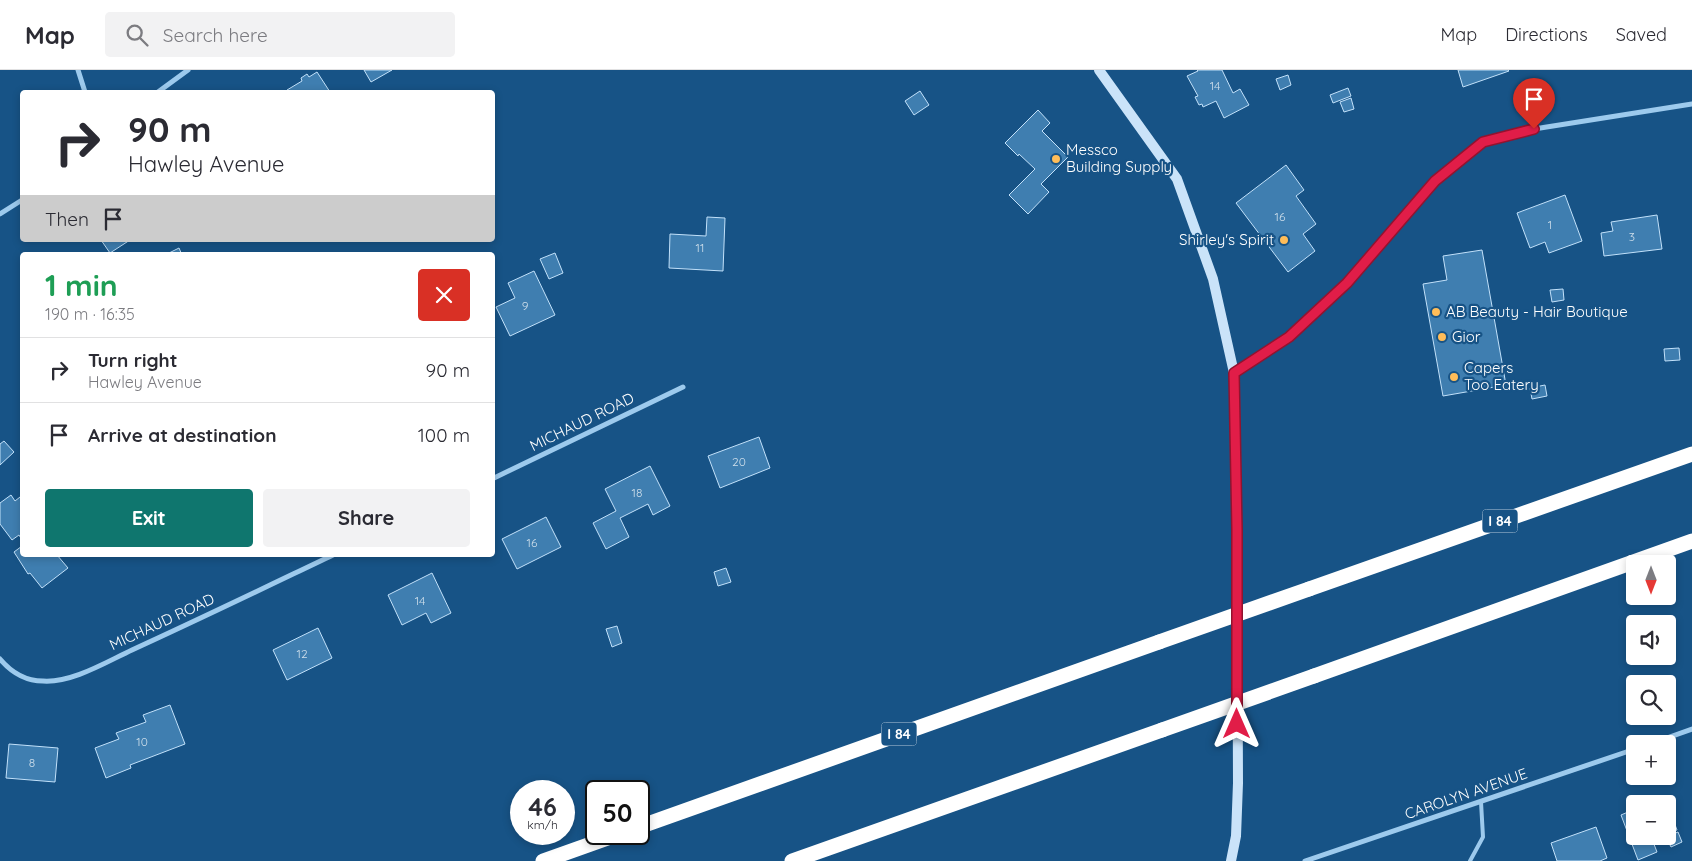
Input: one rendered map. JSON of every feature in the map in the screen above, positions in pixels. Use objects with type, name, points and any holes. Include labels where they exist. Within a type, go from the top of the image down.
[{"type":"highway","name":"I 84","points":[[650,823],[1692,454]]},
{"type":"highway","points":[[792,861],[1692,541]]},
{"type":"highway","points":[[543,861],[588,845]]},
{"type":"main road","points":[[1099,70],[1177,179],[1213,279],[1234,373],[1238,783],[1236,836],[1232,861]]},
{"type":"street","points":[[78,70],[84,90]]},
{"type":"street","points":[[161,90],[188,70]]},
{"type":"street","points":[[1234,373],[1289,337],[1347,283],[1435,181],[1483,142],[1534,129],[1692,104]]},
{"type":"street","points":[[0,214],[20,201]]},
{"type":"street","name":"MICHAUD ROAD","points":[[495,477],[683,387]]},
{"type":"street","name":"MICHAUD ROAD","points":[[0,659],[16,673],[30,679],[42,681],[68,678],[177,630],[329,557]]},
{"type":"street","points":[[1675,735],[1692,729]]},
{"type":"street","name":"CAROLYN AVENUE","points":[[1305,861],[1626,752]]},
{"type":"lane","points":[[1470,861],[1483,837],[1481,802]]},
{"type":"building","points":[[364,70],[392,70],[371,82]]},
{"type":"building","points":[[1197,70],[1222,70],[1233,93],[1240,89],[1249,105],[1224,118],[1216,101],[1203,107],[1202,104],[1199,105],[1195,97],[1198,96],[1187,76]]},
{"type":"building","points":[[1458,70],[1508,70],[1509,71],[1463,87]]},
{"type":"building","points":[[317,72],[329,90],[287,90],[302,81],[301,78],[307,74],[309,77]]},
{"type":"building","points":[[1288,75],[1291,85],[1280,90],[1276,79]]},
{"type":"building","points":[[1348,88],[1351,96],[1333,103],[1330,95]]},
{"type":"building","points":[[920,91],[929,105],[914,115],[905,101]]},
{"type":"building","points":[[1351,98],[1354,109],[1344,112],[1340,102]]},
{"type":"building","points":[[1038,110],[1050,123],[1042,131],[1068,157],[1041,184],[1049,192],[1028,214],[1009,195],[1035,169],[1005,143]]},
{"type":"building","points":[[1286,165],[1304,190],[1296,196],[1316,224],[1303,234],[1315,251],[1288,272],[1236,203]]},
{"type":"building","points":[[1565,195],[1582,241],[1549,253],[1545,242],[1530,248],[1517,213]]},
{"type":"building","points":[[1657,215],[1662,249],[1604,256],[1601,233],[1613,231],[1611,222]]},
{"type":"building","points":[[707,217],[725,218],[723,271],[669,268],[670,234],[706,236]]},
{"type":"building","points":[[102,242],[127,242],[112,252],[109,252]]},
{"type":"building","points":[[179,248],[181,252],[171,252]]},
{"type":"building","points":[[1482,250],[1506,385],[1443,396],[1423,284],[1447,280],[1443,256]]},
{"type":"building","points":[[555,253],[563,273],[549,279],[540,259]]},
{"type":"building","points":[[534,271],[555,315],[510,336],[496,307],[515,298],[508,283]]},
{"type":"building","points":[[1563,289],[1564,300],[1552,302],[1550,290]]},
{"type":"building","points":[[1679,348],[1680,360],[1665,361],[1664,349]]},
{"type":"building","points":[[1545,385],[1547,396],[1532,399],[1530,388]]},
{"type":"building","points":[[759,437],[770,468],[720,488],[708,456]]},
{"type":"building","points":[[4,441],[14,452],[0,465],[0,444]]},
{"type":"building","points":[[650,466],[670,506],[653,515],[648,504],[620,518],[629,537],[606,549],[593,523],[616,511],[605,489]]},
{"type":"building","points":[[11,495],[15,501],[20,497],[20,537],[19,535],[12,540],[0,524],[0,503]]},
{"type":"building","points":[[546,517],[561,547],[517,569],[502,539]]},
{"type":"building","points":[[20,548],[20,557],[59,557],[68,568],[42,588],[30,573],[28,574],[14,552]]},
{"type":"building","points":[[726,568],[731,582],[718,586],[714,572]]},
{"type":"building","points":[[432,573],[451,613],[431,623],[426,613],[402,625],[388,595]]},
{"type":"building","points":[[617,626],[622,643],[612,647],[606,629]]},
{"type":"building","points":[[318,628],[332,658],[287,680],[273,650]]},
{"type":"building","points":[[170,705],[185,744],[130,765],[131,768],[106,778],[95,748],[119,739],[116,733],[146,722],[143,715]]},
{"type":"building","points":[[9,744],[58,748],[55,782],[6,778]]},
{"type":"building","points":[[1626,813],[1626,828],[1621,815]]},
{"type":"building","points":[[1596,827],[1607,858],[1600,861],[1557,861],[1551,843]]},
{"type":"building","points":[[1678,832],[1682,842],[1676,845],[1676,833]]},
{"type":"building","points":[[1632,845],[1654,845],[1657,852],[1638,860]]},
{"type":"place","name":"Messco Building Supply","points":[[1056,159]]},
{"type":"place","name":"Shirley's Spirit","points":[[1284,240]]},
{"type":"place","name":"AB Beauty - Hair Boutique","points":[[1436,312]]},
{"type":"place","name":"Gior","points":[[1442,337]]},
{"type":"place","name":"Capers Too Eatery","points":[[1454,377]]},
{"type":"route","points":[[1237,724],[1237,530],[1234,373],[1289,337],[1347,283],[1435,181],[1483,142],[1534,129]]}]
